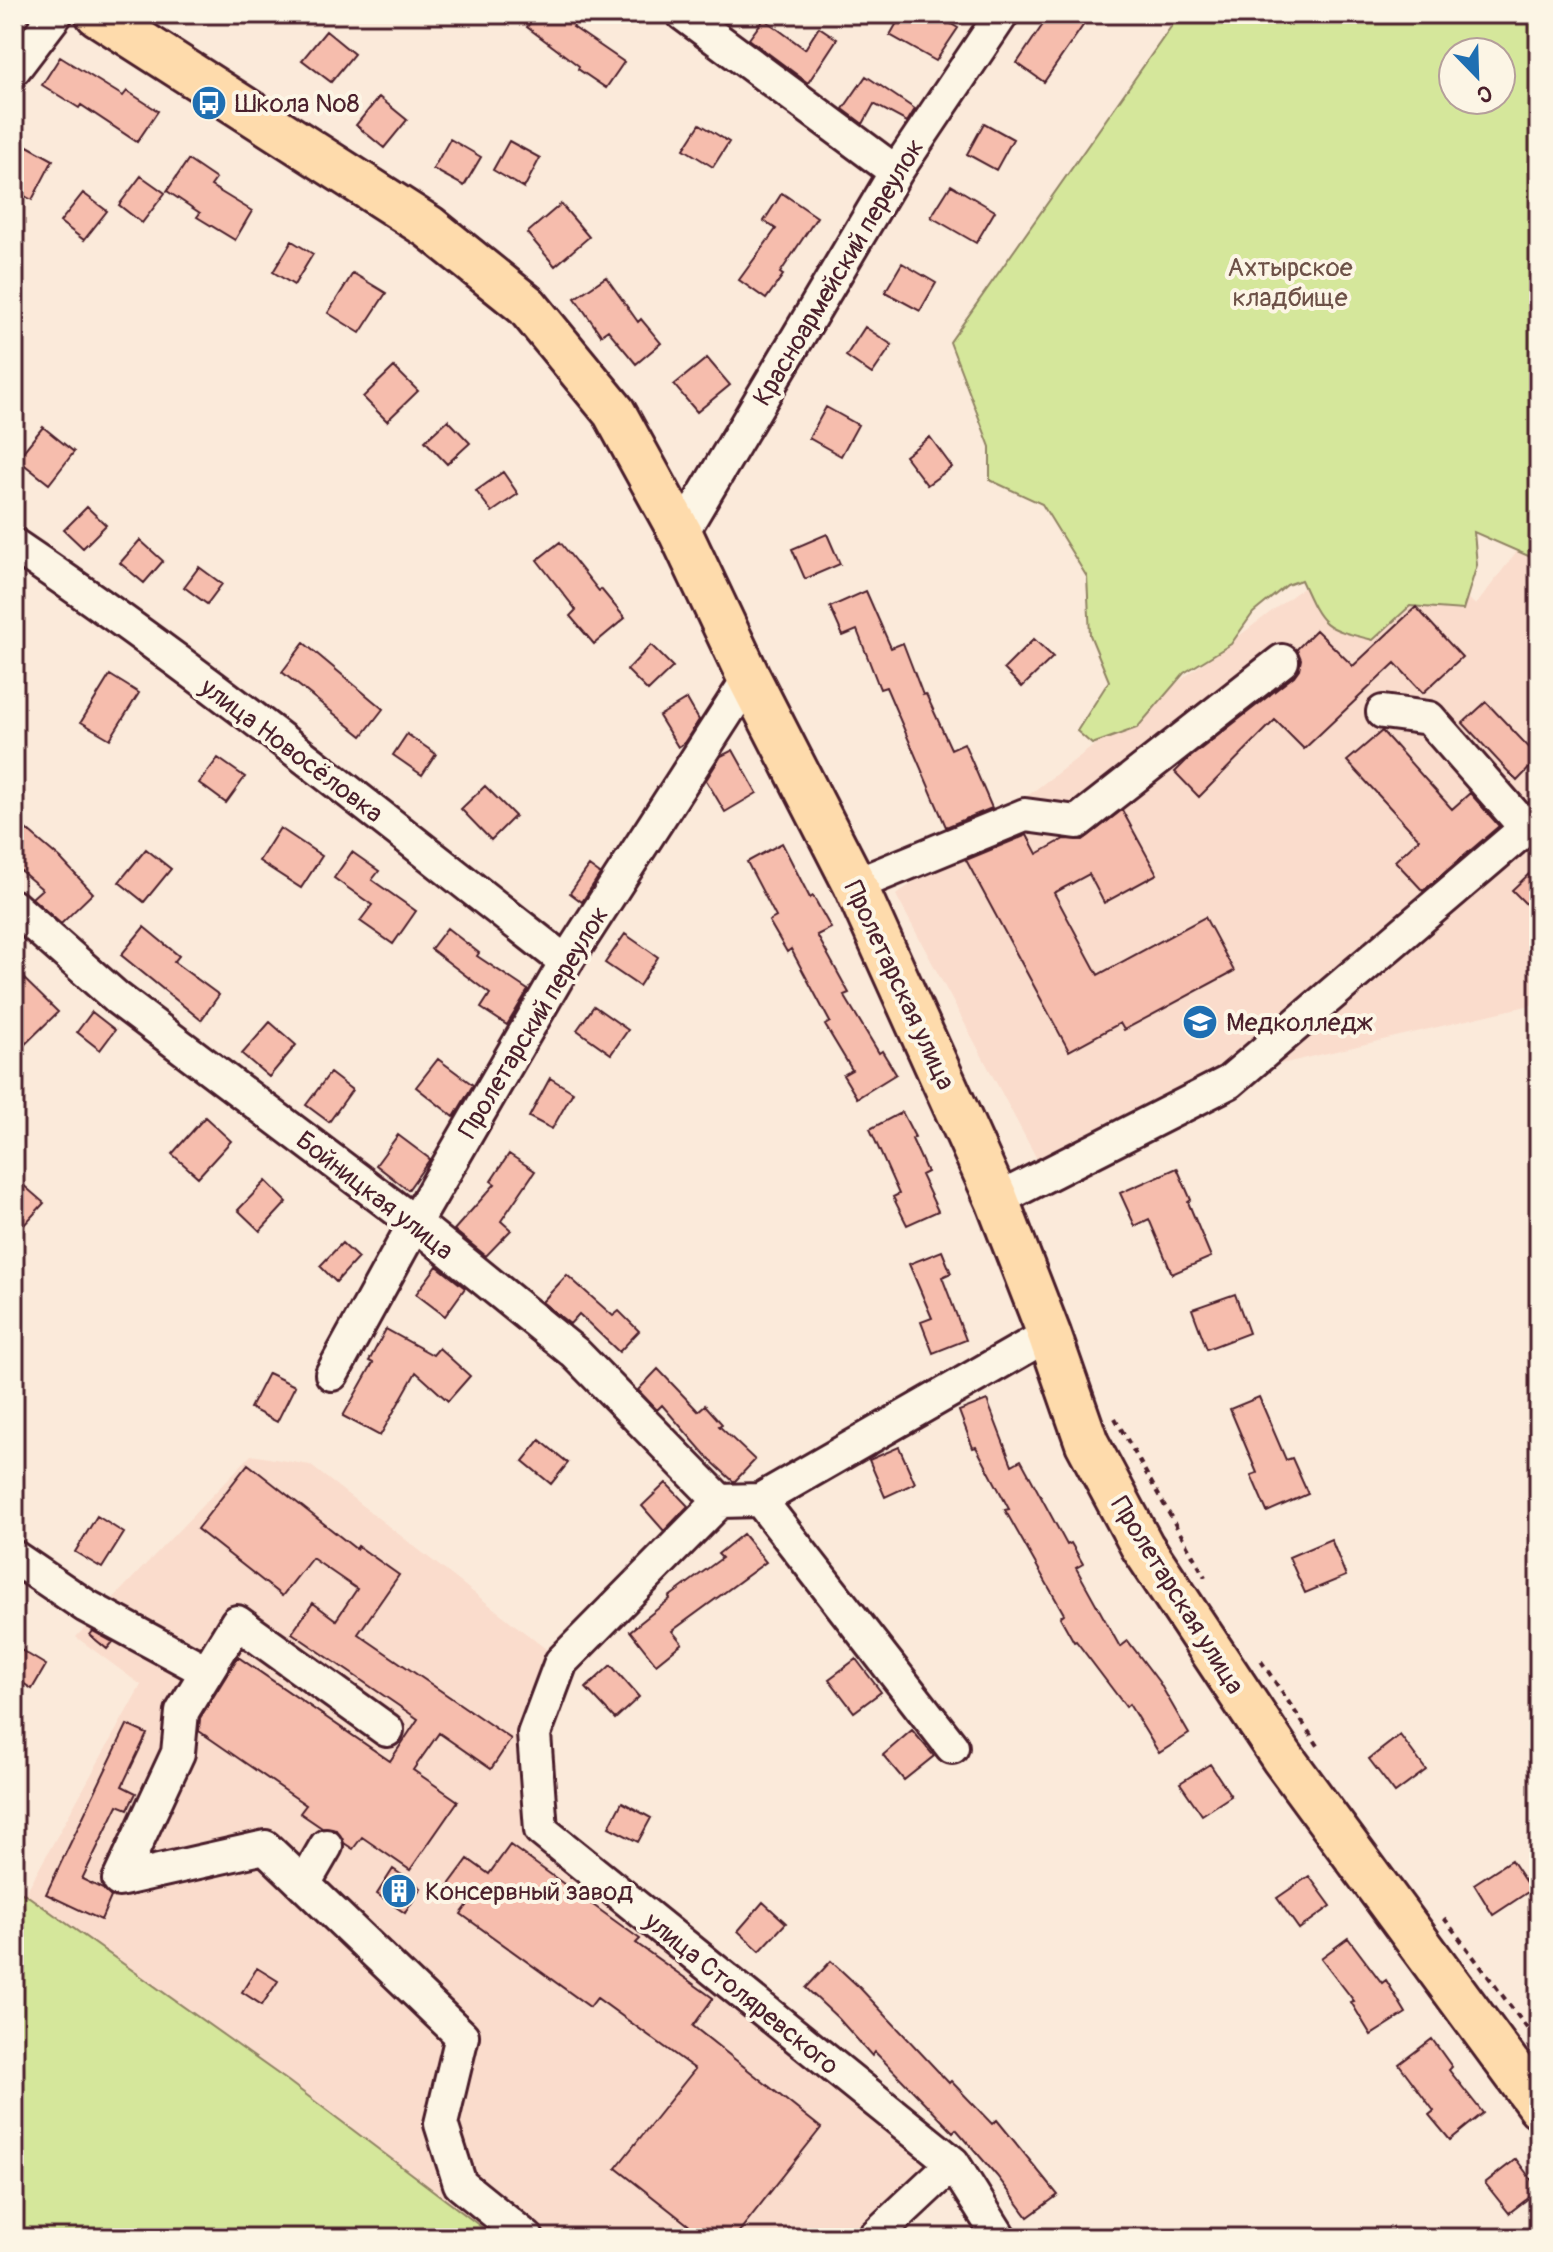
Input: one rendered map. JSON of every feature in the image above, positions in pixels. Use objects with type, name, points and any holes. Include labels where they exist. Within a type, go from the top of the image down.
[{"type":"main road","name":"Пролетарская улица","points":[[97,14],[429,227],[527,306],[614,412],[681,534],[749,678],[855,885],[997,1200],[1087,1443],[1142,1546],[1282,1757],[1539,2106]]},
{"type":"street","points":[[14,69],[56,14]]},
{"type":"street","points":[[683,14],[896,172]]},
{"type":"street","name":"Красноармейский переулок","points":[[681,534],[896,172],[1002,14]]},
{"type":"street","name":"улица Новосёловка","points":[[14,545],[73,585],[295,750],[566,962]]},
{"type":"street","points":[[855,885],[1025,815],[1077,822],[1282,661]]},
{"type":"street","name":"Пролетарский переулок","points":[[332,1374],[415,1223],[566,962],[749,678]]},
{"type":"street","points":[[997,1200],[1229,1082],[1532,822],[1429,718],[1383,712]]},
{"type":"street","name":"Бойницкая улица","points":[[14,907],[117,998],[415,1223],[575,1353],[720,1501]]},
{"type":"street","points":[[720,1501],[760,1500],[1049,1334]]},
{"type":"street","points":[[760,1500],[952,1747]]},
{"type":"street","name":"улица Столяревского","points":[[720,1501],[561,1662],[534,1734],[541,1830],[953,2163],[1000,2238]]},
{"type":"street","points":[[14,1557],[86,1606],[145,1635],[206,1671]]},
{"type":"street","points":[[387,1730],[237,1622],[182,1712],[178,1753],[119,1880],[265,1847],[462,2036],[441,2124],[460,2184],[527,2238]]},
{"type":"street","points":[[304,1884],[326,1846]]},
{"type":"street","points":[[873,2238],[953,2163]]},
{"type":"shaded area","points":[[1539,522],[1539,1003],[1230,1076],[1037,1159],[896,895],[1378,531],[1476,605]]},
{"type":"shaded area","points":[[251,1455],[310,1465],[551,1653],[539,1831],[953,2163],[865,2238],[496,2238],[288,2081],[25,1894],[141,1685],[76,1637]]},
{"type":"green space","name":"Ахтырское кладбище","points":[[1180,14],[1526,14],[1539,21],[1539,552],[1533,558],[1474,532],[1477,565],[1463,610],[1410,606],[1373,640],[1326,623],[1314,608],[1301,580],[1287,585],[1253,613],[1231,644],[1184,673],[1137,728],[1092,744],[1077,731],[1109,681],[1090,635],[1087,577],[1042,504],[990,480],[990,447],[950,342]]},
{"type":"green space","points":[[14,1891],[25,1894],[288,2081],[496,2238],[14,2238]]},
{"type":"building","points":[[537,14],[563,14],[575,24],[573,27],[624,62],[606,88],[527,27]]},
{"type":"building","points":[[902,14],[934,14],[958,28],[936,61],[890,35]]},
{"type":"building","points":[[1050,14],[1091,14],[1044,82],[1017,63]]},
{"type":"building","points":[[764,19],[805,49],[819,27],[837,39],[808,83],[749,39]]},
{"type":"building","points":[[326,31],[354,54],[331,82],[302,60]]},
{"type":"building","points":[[60,57],[123,96],[127,91],[158,111],[137,142],[81,105],[79,108],[42,85]]},
{"type":"building","points":[[866,76],[915,109],[907,122],[874,104],[863,124],[843,109]]},
{"type":"building","points":[[379,97],[407,120],[384,148],[356,125]]},
{"type":"building","points":[[984,123],[1013,139],[996,170],[967,154]]},
{"type":"building","points":[[700,124],[729,142],[713,167],[684,149]]},
{"type":"building","points":[[450,139],[481,157],[464,186],[433,169]]},
{"type":"building","points":[[509,141],[540,158],[524,188],[493,170]]},
{"type":"building","points":[[22,143],[53,160],[32,200],[14,190],[14,158]]},
{"type":"building","points":[[188,160],[216,179],[211,186],[252,211],[235,240],[197,217],[200,213],[167,191]]},
{"type":"building","points":[[141,176],[165,193],[142,223],[119,205]]},
{"type":"building","points":[[951,185],[995,211],[976,243],[931,217]]},
{"type":"building","points":[[83,193],[107,211],[84,240],[60,222]]},
{"type":"building","points":[[782,193],[817,217],[766,299],[739,280],[776,229],[764,221]]},
{"type":"building","points":[[561,204],[589,237],[555,266],[527,233]]},
{"type":"building","points":[[292,241],[313,254],[294,285],[273,272]]},
{"type":"building","points":[[902,263],[936,283],[920,311],[885,292]]},
{"type":"building","points":[[353,273],[386,293],[360,333],[328,313]]},
{"type":"building","points":[[606,277],[638,322],[641,319],[661,343],[636,364],[608,330],[601,335],[575,298]]},
{"type":"building","points":[[865,327],[892,345],[872,374],[846,356]]},
{"type":"building","points":[[707,358],[730,385],[697,412],[674,385]]},
{"type":"building","points":[[394,367],[418,391],[387,421],[363,397]]},
{"type":"building","points":[[826,407],[858,425],[841,456],[809,438]]},
{"type":"building","points":[[448,420],[470,443],[447,464],[425,441]]},
{"type":"building","points":[[43,427],[74,452],[49,484],[17,459]]},
{"type":"building","points":[[930,437],[952,467],[927,485],[905,456]]},
{"type":"building","points":[[503,472],[518,494],[492,512],[476,491]]},
{"type":"building","points":[[87,507],[106,525],[83,548],[64,530]]},
{"type":"building","points":[[827,534],[840,564],[805,579],[792,549]]},
{"type":"building","points":[[140,540],[163,561],[144,583],[120,563]]},
{"type":"building","points":[[560,542],[625,618],[594,644],[570,616],[576,610],[537,560]]},
{"type":"building","points":[[199,567],[222,584],[207,604],[184,587]]},
{"type":"building","points":[[866,591],[891,648],[903,643],[923,695],[926,694],[951,749],[964,743],[992,808],[946,827],[886,687],[880,689],[857,630],[843,636],[830,607]]},
{"type":"building","points":[[1416,607],[1462,657],[1423,693],[1395,663],[1304,749],[1275,720],[1199,797],[1175,772],[1294,676],[1301,659],[1297,649],[1316,630],[1353,666]]},
{"type":"building","points":[[1034,639],[1053,657],[1022,687],[1004,669]]},
{"type":"building","points":[[304,643],[383,709],[362,736],[282,672]]},
{"type":"building","points":[[651,645],[673,667],[648,691],[627,670]]},
{"type":"building","points":[[110,675],[139,693],[110,739],[81,722]]},
{"type":"building","points":[[687,699],[699,720],[678,747],[659,716]]},
{"type":"building","points":[[1486,702],[1539,758],[1517,781],[1463,723]]},
{"type":"building","points":[[1382,731],[1452,809],[1470,793],[1499,826],[1423,891],[1395,861],[1419,839],[1347,761]]},
{"type":"building","points":[[407,734],[436,754],[422,775],[393,755]]},
{"type":"building","points":[[733,750],[757,793],[725,812],[706,780],[721,756]]},
{"type":"building","points":[[218,758],[245,777],[226,803],[199,783]]},
{"type":"building","points":[[485,786],[515,816],[491,840],[461,809]]},
{"type":"building","points":[[1122,810],[1157,874],[1104,903],[1089,874],[1054,893],[1098,975],[1205,917],[1234,971],[1124,1030],[1120,1023],[1069,1051],[966,860],[1027,835],[1037,854],[1064,839],[1083,840]]},
{"type":"building","points":[[14,819],[61,859],[93,893],[61,924],[32,898],[42,889],[14,865]]},
{"type":"building","points":[[280,828],[322,856],[301,888],[259,861]]},
{"type":"building","points":[[782,843],[810,898],[813,896],[831,928],[817,935],[849,993],[844,995],[879,1053],[882,1051],[896,1074],[857,1098],[843,1075],[852,1070],[825,1025],[830,1022],[791,949],[787,952],[769,921],[776,917],[747,862]]},
{"type":"building","points":[[146,849],[171,869],[144,902],[119,882]]},
{"type":"building","points":[[352,852],[379,871],[372,880],[416,911],[393,944],[360,921],[372,905],[334,878]]},
{"type":"building","points":[[589,866],[600,874],[582,902],[570,893]]},
{"type":"building","points":[[1529,874],[1539,885],[1539,917],[1512,890]]},
{"type":"building","points":[[144,927],[179,956],[174,962],[219,995],[201,1020],[121,955]]},
{"type":"building","points":[[447,928],[479,953],[477,956],[528,990],[507,1025],[481,1008],[490,994],[431,949]]},
{"type":"building","points":[[625,934],[658,957],[639,986],[605,963]]},
{"type":"building","points":[[14,969],[58,1012],[14,1055]]},
{"type":"building","points":[[594,1006],[628,1030],[611,1054],[577,1030]]},
{"type":"building","points":[[92,1012],[115,1030],[100,1050],[77,1032]]},
{"type":"building","points":[[270,1022],[296,1045],[269,1077],[242,1054]]},
{"type":"building","points":[[438,1059],[473,1085],[454,1117],[416,1087]]},
{"type":"building","points":[[330,1073],[352,1090],[329,1122],[306,1105]]},
{"type":"building","points":[[550,1078],[573,1092],[552,1129],[529,1117]]},
{"type":"building","points":[[902,1112],[927,1172],[921,1175],[938,1211],[907,1225],[893,1197],[899,1194],[870,1129]]},
{"type":"building","points":[[205,1117],[231,1141],[198,1177],[172,1154]]},
{"type":"building","points":[[398,1135],[430,1159],[408,1190],[376,1165]]},
{"type":"building","points":[[509,1154],[535,1171],[501,1221],[511,1230],[486,1256],[454,1230],[495,1184],[491,1181]]},
{"type":"building","points":[[1177,1168],[1211,1257],[1172,1274],[1149,1219],[1135,1226],[1120,1193]]},
{"type":"building","points":[[14,1177],[44,1203],[14,1236]]},
{"type":"building","points":[[266,1181],[287,1202],[260,1231],[238,1210]]},
{"type":"building","points":[[342,1243],[358,1258],[336,1282],[320,1266]]},
{"type":"building","points":[[942,1251],[951,1273],[942,1277],[966,1340],[933,1353],[921,1322],[932,1318],[909,1264]]},
{"type":"building","points":[[437,1266],[465,1288],[445,1316],[416,1294]]},
{"type":"building","points":[[567,1275],[613,1316],[619,1311],[639,1331],[619,1352],[579,1314],[570,1324],[542,1302]]},
{"type":"building","points":[[1235,1294],[1249,1333],[1207,1349],[1192,1309]]},
{"type":"building","points":[[386,1329],[433,1355],[439,1348],[470,1376],[448,1401],[416,1372],[380,1436],[343,1416],[373,1363],[369,1361]]},
{"type":"building","points":[[658,1369],[698,1411],[705,1405],[722,1424],[719,1426],[755,1460],[734,1482],[708,1458],[662,1405],[657,1410],[638,1390]]},
{"type":"building","points":[[268,1373],[295,1386],[277,1422],[250,1408]]},
{"type":"building","points":[[1259,1397],[1286,1460],[1292,1458],[1308,1494],[1267,1512],[1251,1475],[1257,1473],[1230,1409]]},
{"type":"building","points":[[987,1400],[1012,1465],[1021,1460],[1067,1545],[1071,1543],[1083,1564],[1076,1568],[1120,1647],[1128,1641],[1159,1682],[1189,1734],[1159,1753],[1129,1704],[1126,1707],[1074,1642],[1060,1617],[1064,1614],[1005,1510],[1009,1509],[976,1447],[973,1448],[959,1411]]},
{"type":"building","points":[[540,1440],[568,1463],[551,1484],[523,1461]]},
{"type":"building","points":[[899,1447],[915,1483],[885,1497],[869,1460]]},
{"type":"building","points":[[248,1464],[356,1549],[358,1546],[399,1575],[358,1634],[511,1739],[491,1769],[439,1733],[413,1770],[458,1801],[410,1870],[362,1837],[353,1849],[344,1843],[336,1830],[322,1828],[300,1813],[306,1805],[199,1731],[200,1718],[238,1657],[390,1761],[418,1719],[292,1633],[313,1603],[336,1620],[357,1589],[312,1558],[282,1596],[197,1529]]},
{"type":"building","points":[[666,1483],[688,1506],[664,1531],[642,1506]]},
{"type":"building","points":[[97,1516],[124,1533],[102,1568],[75,1552]]},
{"type":"building","points":[[743,1534],[766,1562],[672,1631],[682,1643],[656,1664],[630,1631],[722,1558],[718,1554]]},
{"type":"building","points":[[1331,1539],[1346,1576],[1305,1593],[1289,1557]]},
{"type":"building","points":[[93,1631],[113,1642],[107,1649],[90,1635]]},
{"type":"building","points":[[21,1650],[46,1665],[32,1689],[14,1677],[14,1662]]},
{"type":"building","points":[[856,1659],[881,1692],[854,1712],[829,1679]]},
{"type":"building","points":[[611,1665],[639,1697],[615,1719],[586,1688]]},
{"type":"building","points":[[127,1725],[147,1734],[122,1786],[136,1793],[128,1809],[118,1805],[82,1879],[103,1889],[111,1897],[101,1920],[46,1894]]},
{"type":"building","points":[[912,1730],[934,1756],[904,1780],[883,1755]]},
{"type":"building","points":[[1400,1735],[1426,1770],[1395,1793],[1369,1759]]},
{"type":"building","points":[[1210,1764],[1231,1796],[1202,1815],[1180,1783]]},
{"type":"building","points":[[622,1802],[651,1818],[638,1842],[609,1827]]},
{"type":"building","points":[[510,1845],[640,1939],[636,1943],[713,1998],[693,2026],[821,2128],[734,2238],[705,2238],[616,2168],[695,2069],[597,1998],[590,2007],[461,1914],[470,1902],[448,1886],[468,1859],[489,1874]]},
{"type":"building","points":[[1511,1860],[1531,1890],[1493,1915],[1474,1884]]},
{"type":"building","name":"Консервный завод","points":[[393,1869],[421,1888],[405,1913],[377,1894]]},
{"type":"building","points":[[1309,1876],[1331,1906],[1299,1929],[1277,1898]]},
{"type":"building","points":[[763,1902],[786,1923],[760,1951],[738,1931]]},
{"type":"building","points":[[1348,1938],[1382,1983],[1386,1980],[1406,2013],[1371,2035],[1351,2002],[1354,2001],[1321,1958]]},
{"type":"building","points":[[831,1961],[949,2083],[951,2081],[992,2124],[997,2120],[1058,2195],[1028,2217],[956,2129],[953,2132],[875,2052],[872,2056],[806,1988]]},
{"type":"building","points":[[257,1968],[278,1981],[262,2005],[242,1992]]},
{"type":"building","points":[[1432,2039],[1452,2067],[1449,2070],[1483,2113],[1450,2140],[1429,2115],[1434,2111],[1399,2064]]},
{"type":"building","points":[[1516,2159],[1539,2190],[1509,2213],[1485,2183]]},
{"type":"place","name":"Школа №8","points":[[209,103]]},
{"type":"place","name":"Медколледж","points":[[1200,1022]]},
{"type":"place","name":"Консервный завод","points":[[399,1891]]}]
